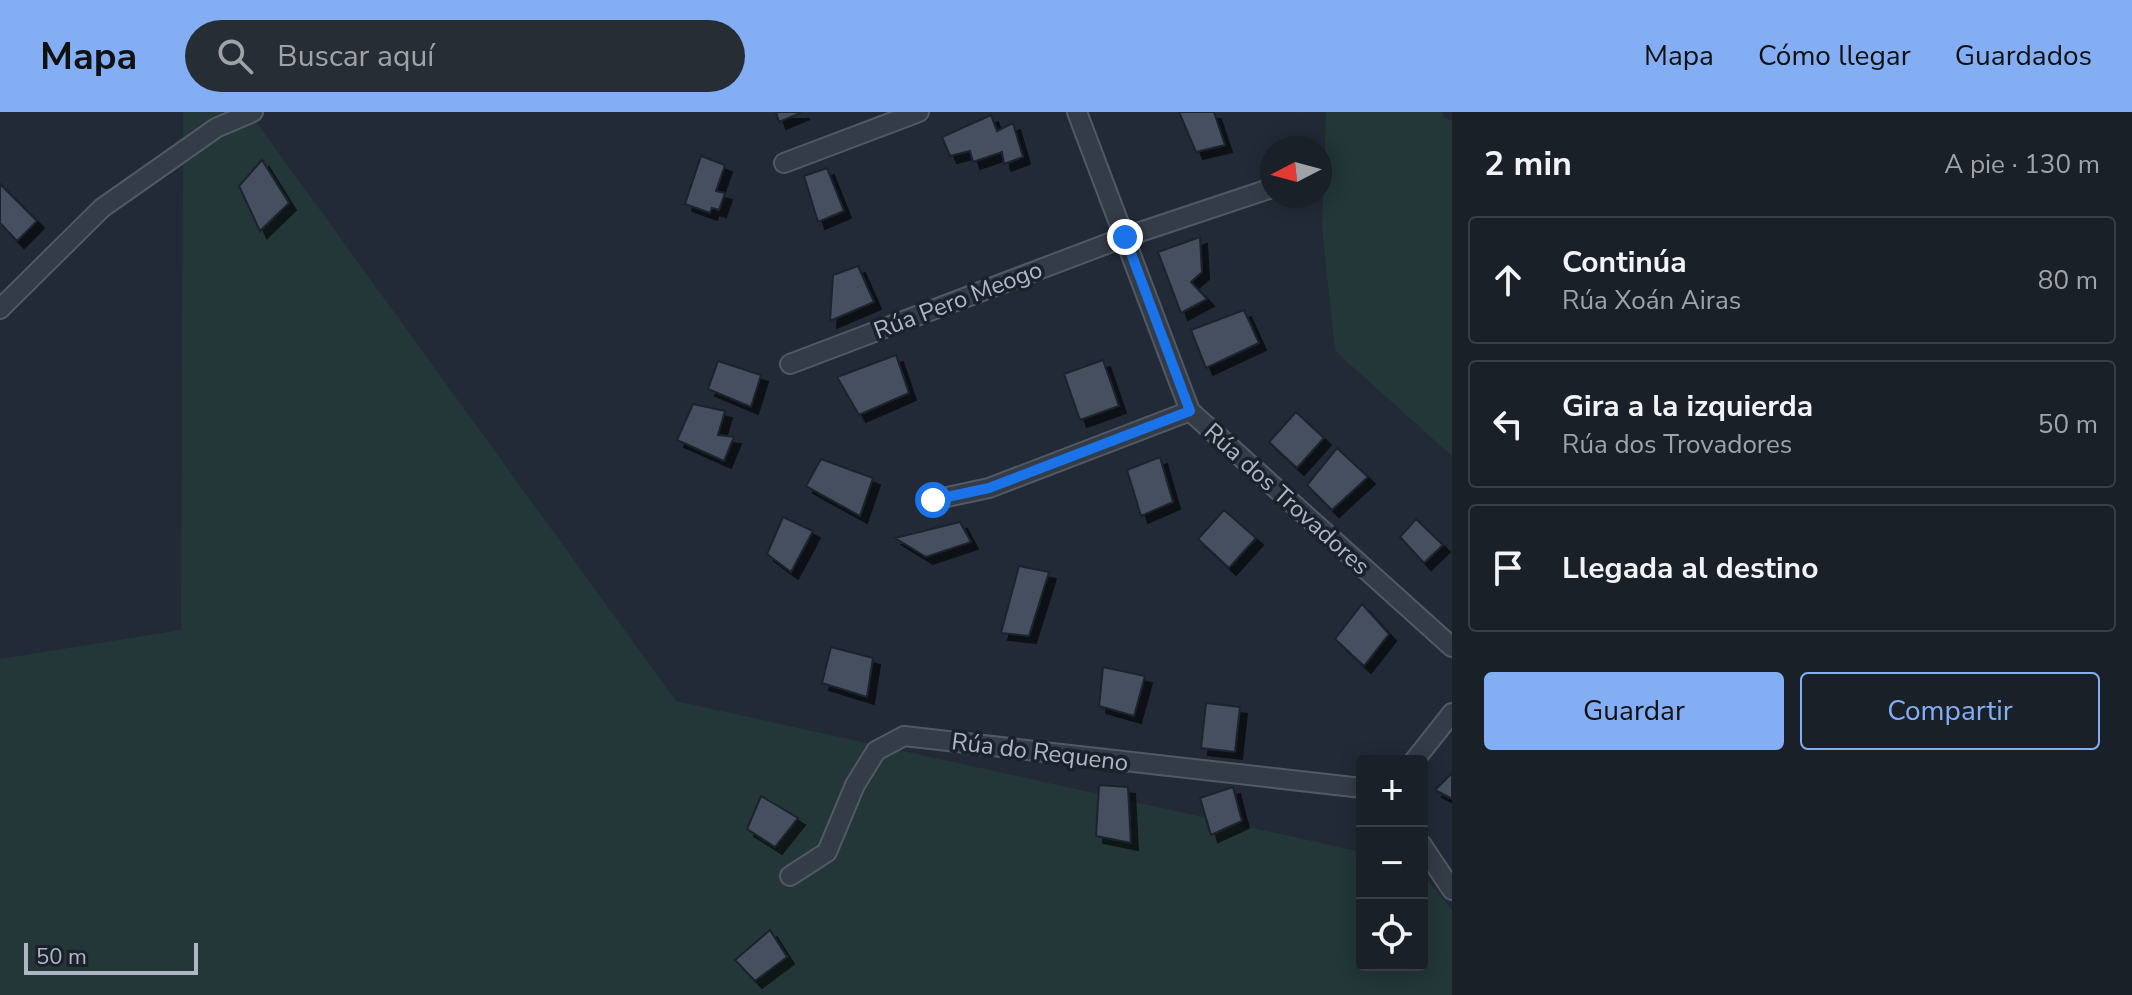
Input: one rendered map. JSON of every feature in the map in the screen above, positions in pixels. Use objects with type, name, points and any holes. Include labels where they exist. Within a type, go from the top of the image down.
[{"type":"street","points":[[0,309],[102,208],[216,128],[253,112]]},
{"type":"street","points":[[784,163],[919,112]]},
{"type":"street","name":"Rúa dos Trovadores","points":[[1077,112],[1190,411],[1452,647]]},
{"type":"street","points":[[1125,237],[1260,192]]},
{"type":"street","name":"Rúa Pero Meogo","points":[[790,364],[1125,237]]},
{"type":"street","points":[[933,500],[989,488],[1190,411]]},
{"type":"street","points":[[1419,755],[1452,713]]},
{"type":"street","name":"Rúa do Requeno","points":[[790,876],[827,852],[855,785],[876,751],[904,736],[1356,787]]},
{"type":"street","points":[[1428,854],[1452,890]]},
{"type":"green space","points":[[183,112],[249,112],[676,701],[1356,851],[1356,971],[1428,971],[1428,881],[1452,910],[1452,995],[0,995],[0,659],[181,630]]},
{"type":"green space","points":[[1326,112],[1443,112],[1443,117],[1452,121],[1452,456],[1335,351],[1322,226],[1323,208],[1332,208],[1332,136],[1325,136]]},
{"type":"building","points":[[776,112],[803,112],[779,122]]},
{"type":"building","points":[[1179,112],[1214,112],[1225,145],[1196,152]]},
{"type":"building","points":[[991,115],[997,131],[1013,123],[1023,157],[1004,164],[1002,152],[973,162],[970,151],[950,156],[942,137]]},
{"type":"building","points":[[701,156],[725,165],[716,191],[725,193],[719,210],[712,208],[710,213],[685,204]]},
{"type":"building","points":[[262,160],[289,203],[260,231],[239,186]]},
{"type":"building","points":[[827,168],[844,211],[818,222],[804,176]]},
{"type":"building","points":[[0,184],[37,221],[17,241],[0,223]]},
{"type":"building","points":[[1200,237],[1202,272],[1191,282],[1207,299],[1181,313],[1158,252]]},
{"type":"building","points":[[858,266],[874,302],[830,321],[833,275]]},
{"type":"building","points":[[1244,310],[1259,343],[1206,368],[1191,330]]},
{"type":"building","points":[[896,355],[909,393],[859,415],[837,377]]},
{"type":"building","points":[[1103,360],[1119,406],[1080,420],[1064,374]]},
{"type":"building","points":[[718,361],[761,375],[751,407],[708,389]]},
{"type":"building","points":[[693,404],[725,411],[718,435],[734,437],[724,461],[677,440]]},
{"type":"building","points":[[1296,412],[1324,438],[1297,468],[1269,442]]},
{"type":"building","points":[[1337,448],[1368,477],[1332,510],[1307,485]]},
{"type":"building","points":[[1160,457],[1173,502],[1141,516],[1127,470]]},
{"type":"building","points":[[821,459],[873,478],[860,516],[806,486]]},
{"type":"building","points":[[1224,510],[1256,538],[1229,568],[1198,539]]},
{"type":"building","points":[[783,517],[813,531],[791,572],[767,554]]},
{"type":"building","points":[[1416,519],[1443,545],[1424,563],[1400,537]]},
{"type":"building","points":[[960,522],[971,542],[926,557],[895,538]]},
{"type":"building","points":[[1019,566],[1049,572],[1029,636],[1001,633]]},
{"type":"building","points":[[1362,604],[1389,634],[1364,666],[1335,639]]},
{"type":"building","points":[[831,647],[873,658],[867,697],[822,683]]},
{"type":"building","points":[[1103,667],[1145,676],[1134,716],[1099,706]]},
{"type":"building","points":[[1206,703],[1240,707],[1235,752],[1201,748]]},
{"type":"building","points":[[1452,773],[1452,799],[1435,790]]},
{"type":"building","points":[[1099,785],[1128,787],[1131,843],[1096,836]]},
{"type":"building","points":[[1233,787],[1242,821],[1211,835],[1200,798]]},
{"type":"building","points":[[761,796],[798,818],[775,847],[747,829]]},
{"type":"building","points":[[770,930],[787,957],[755,981],[735,960]]},
{"type":"route","points":[[933,500],[989,488],[1190,411],[1125,237]]}]
